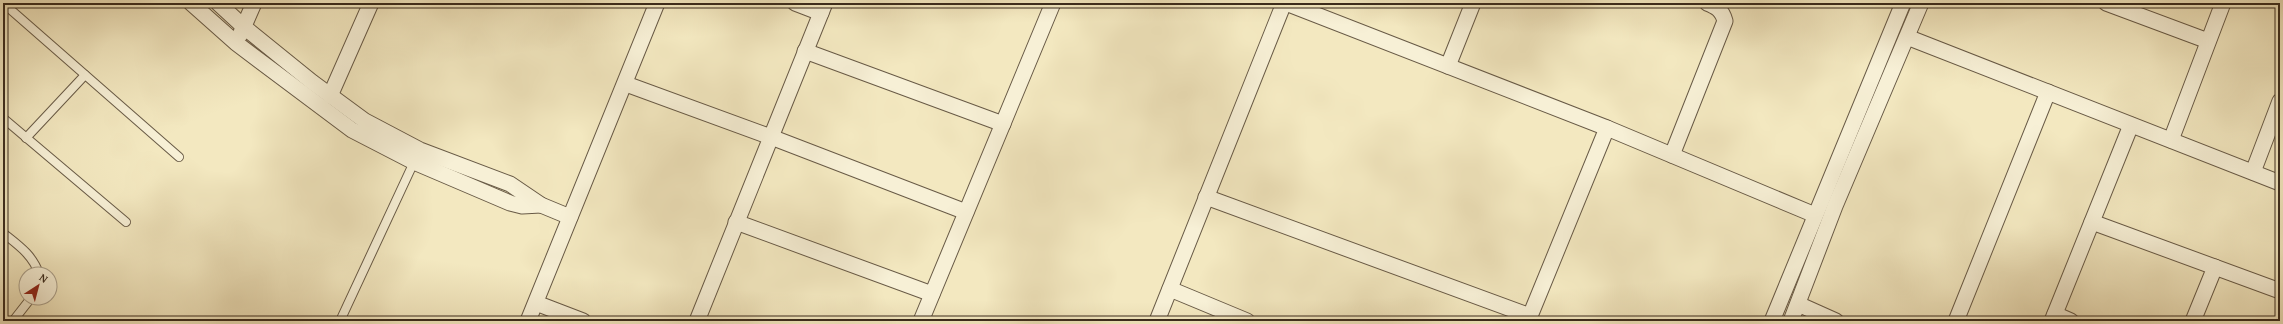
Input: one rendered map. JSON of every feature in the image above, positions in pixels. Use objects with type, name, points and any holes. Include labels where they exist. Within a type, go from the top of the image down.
[{"type":"street","points":[[191,3],[236,43],[352,130],[414,162],[510,203],[522,206],[541,205]]},
{"type":"street","points":[[218,3],[244,27],[330,96],[387,134],[420,150],[510,184],[541,205],[570,217]]},
{"type":"street","points":[[236,43],[254,3]]},
{"type":"street","points":[[330,96],[371,3]]},
{"type":"street","points":[[528,321],[626,84],[657,3]]},
{"type":"street","points":[[697,321],[823,8],[794,3]]},
{"type":"street","points":[[921,321],[1053,3]]},
{"type":"street","points":[[1157,321],[1285,3],[1607,128],[1815,215]]},
{"type":"street","points":[[1448,66],[1473,3]]},
{"type":"street","points":[[1672,156],[1725,21],[1723,14],[1718,8],[1707,3]]},
{"type":"street","points":[[1772,321],[1903,3]]},
{"type":"street","points":[[1791,321],[1835,206],[1921,3]]},
{"type":"street","points":[[2106,3],[2208,41]]},
{"type":"street","points":[[2170,140],[2223,3]]},
{"type":"street","points":[[1907,37],[2280,183]]},
{"type":"street","points":[[806,51],[1003,124]]},
{"type":"street","points":[[626,84],[771,137],[966,212]]},
{"type":"street","points":[[1956,321],[2048,92]]},
{"type":"street","points":[[2253,172],[2280,101]]},
{"type":"street","points":[[2071,321],[2054,318],[2131,125]]},
{"type":"street","points":[[1206,198],[1529,319],[1607,128]]},
{"type":"street","points":[[736,222],[932,294]]},
{"type":"street","points":[[2092,222],[2280,291]]},
{"type":"street","points":[[2193,321],[2215,267]]},
{"type":"street","points":[[1170,289],[1248,321]]},
{"type":"street","points":[[536,302],[583,321]]},
{"type":"street","points":[[1798,304],[1836,321]]},
{"type":"lane","points":[[3,3],[179,157]]},
{"type":"lane","points":[[26,138],[85,75]]},
{"type":"lane","points":[[3,118],[126,222]]},
{"type":"lane","points":[[340,321],[414,162]]},
{"type":"lane","points":[[3,233],[24,251],[37,266]]},
{"type":"lane","points":[[13,321],[25,306]]}]
